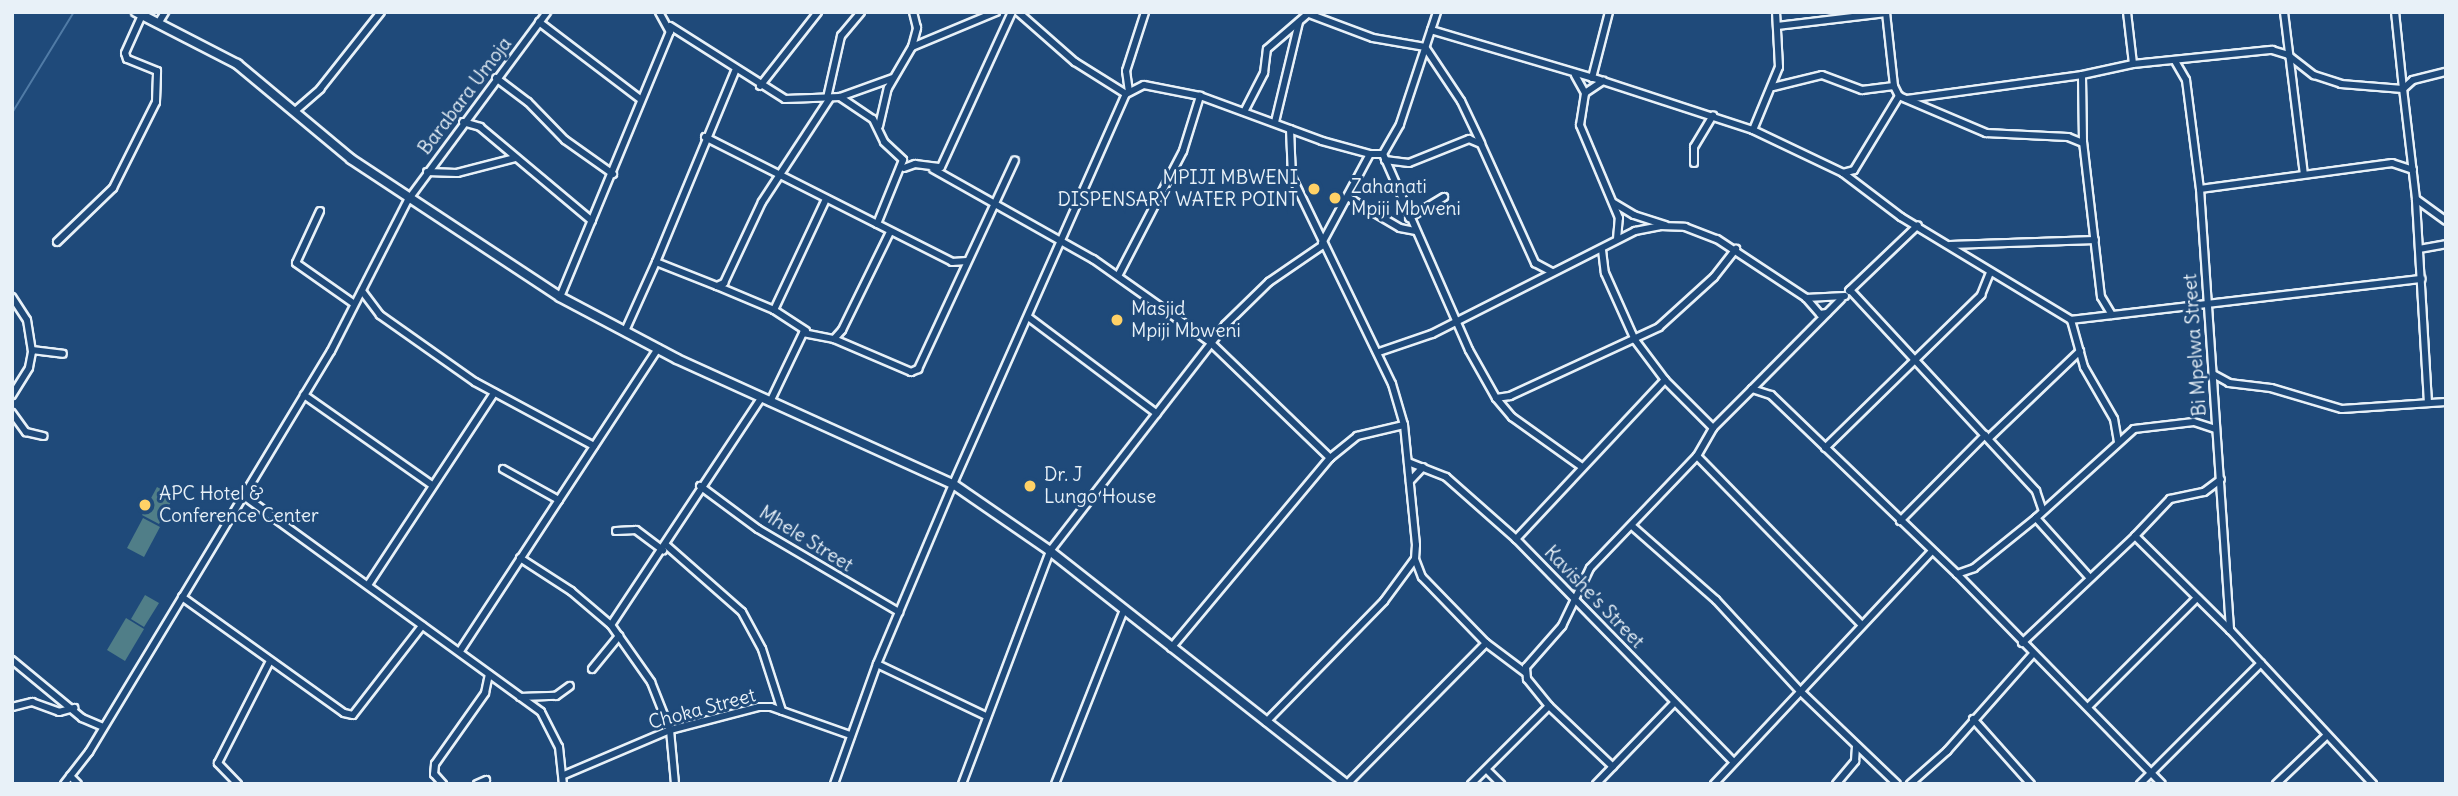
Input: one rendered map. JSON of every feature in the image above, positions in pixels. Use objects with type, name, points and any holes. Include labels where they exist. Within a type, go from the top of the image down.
[{"type":"street","points":[[159,22],[165,12]]},
{"type":"street","points":[[294,112],[320,89],[381,12]]},
{"type":"street","name":"Barabara Umoja","points":[[64,784],[103,727],[331,351],[353,303],[362,291],[408,200],[463,122],[547,12]]},
{"type":"street","points":[[659,12],[670,26],[695,38],[735,71],[785,99],[840,97],[893,78]]},
{"type":"street","points":[[760,86],[818,12]]},
{"type":"street","points":[[717,286],[730,274],[778,176],[828,98],[841,36],[861,12]]},
{"type":"street","points":[[879,128],[893,78],[912,47],[917,28],[913,12]]},
{"type":"street","points":[[912,47],[996,12]]},
{"type":"street","points":[[933,169],[948,157],[1013,12]]},
{"type":"street","points":[[1018,12],[1075,62],[1128,93]]},
{"type":"street","points":[[834,784],[877,664],[953,484],[1128,93],[1126,71],[1145,12]]},
{"type":"street","points":[[1297,12],[1373,38],[1425,47],[1461,101],[1539,268],[1536,280]]},
{"type":"street","points":[[962,784],[1050,551],[1210,342],[1269,282],[1322,244],[1377,154],[1400,124],[1437,12]]},
{"type":"street","points":[[1592,78],[1609,12]]},
{"type":"street","points":[[1753,130],[1773,87],[1779,66],[1776,12]]},
{"type":"street","points":[[2127,12],[2133,64]]},
{"type":"street","points":[[2284,12],[2304,174]]},
{"type":"street","points":[[2395,12],[2416,199],[2428,403]]},
{"type":"street","points":[[1777,26],[1886,13],[1894,86],[1899,96],[1986,133],[2068,137],[2083,143]]},
{"type":"street","points":[[57,242],[113,188],[156,102],[157,71],[127,59],[125,53],[139,14],[237,64],[408,200],[560,297],[765,400],[953,484],[1050,551],[1347,784],[1486,643]]},
{"type":"street","points":[[1245,110],[1264,72],[1267,49],[1306,16]]},
{"type":"street","points":[[1275,122],[1306,16]]},
{"type":"street","points":[[539,23],[640,99]]},
{"type":"street","points":[[560,297],[613,174],[670,26]]},
{"type":"street","points":[[1431,30],[1713,115],[1753,130],[1843,173],[1990,274],[2071,320],[2209,306],[2249,298],[2422,279]]},
{"type":"street","points":[[1907,99],[2082,75],[2133,64],[2272,50],[2288,55],[2302,69],[2341,84],[2403,89],[2413,80],[2446,72]]},
{"type":"street","name":"Bi Mpelwa Street","points":[[2175,61],[2186,80],[2200,189],[2230,630]]},
{"type":"street","points":[[625,331],[735,71]]},
{"type":"street","points":[[1575,75],[1585,93],[1582,135],[1620,222],[1617,239]]},
{"type":"street","points":[[1773,87],[1822,75],[1861,90],[1894,86]]},
{"type":"street","points":[[2082,75],[2083,143],[2101,298],[2112,315]]},
{"type":"street","points":[[496,78],[528,102],[565,140],[613,174]]},
{"type":"street","points":[[1585,93],[1603,81]]},
{"type":"street","points":[[1128,93],[1144,85],[1200,96],[1245,110],[1290,129],[1377,154],[1387,161],[1409,163],[1469,139],[1475,132]]},
{"type":"street","points":[[1118,276],[1183,151],[1200,96]]},
{"type":"street","points":[[1853,181],[1854,170],[1899,96]]},
{"type":"street","points":[[840,97],[873,118],[884,142],[902,156],[904,168],[877,224]]},
{"type":"street","points":[[1694,163],[1694,147],[1713,115]]},
{"type":"street","points":[[463,122],[480,127],[592,221]]},
{"type":"street","points":[[1290,129],[1292,177],[1322,244],[1379,352],[1404,425],[1415,559],[1422,577],[1486,643],[1526,673],[1549,706],[1613,767]]},
{"type":"street","points":[[705,137],[952,262],[967,261]]},
{"type":"street","points":[[1469,139],[1481,144]]},
{"type":"street","points":[[427,172],[457,173],[515,158]]},
{"type":"street","points":[[656,262],[774,310],[806,331],[834,339],[911,372],[918,369],[1015,160]]},
{"type":"street","points":[[1387,161],[1409,218],[1459,318],[1469,350],[1496,398],[1512,417],[1582,467]]},
{"type":"street","points":[[2200,189],[2392,163],[2413,170]]},
{"type":"street","points":[[904,168],[915,164],[933,169],[1063,241],[1118,276],[1210,342],[1330,458]]},
{"type":"street","points":[[1843,173],[1854,170]]},
{"type":"street","points":[[1409,218],[1444,197]]},
{"type":"street","points":[[1349,198],[1400,228],[1415,231]]},
{"type":"street","points":[[774,310],[827,199]]},
{"type":"street","points":[[2416,199],[2446,221]]},
{"type":"street","points":[[1612,202],[1634,215],[1668,226]]},
{"type":"street","points":[[320,211],[296,263],[353,303]]},
{"type":"street","points":[[1620,222],[1635,231]]},
{"type":"street","points":[[1526,673],[1527,664],[1562,626],[1580,584],[1697,456],[1713,428],[1918,225]]},
{"type":"street","points":[[1379,352],[1432,334],[1552,272],[1587,258],[1635,231],[1668,226],[1685,227],[1736,249],[1805,298],[1820,314],[1827,313]]},
{"type":"street","points":[[834,339],[890,232]]},
{"type":"street","points":[[1950,245],[2095,240]]},
{"type":"street","points":[[2419,249],[2446,244]]},
{"type":"street","points":[[1496,398],[1510,396],[1659,327],[1690,300],[1736,249]]},
{"type":"street","points":[[1602,250],[1602,263],[1635,340],[1665,380],[1713,428]]},
{"type":"street","points":[[1587,258],[1602,263]]},
{"type":"street","points":[[952,262],[960,274]]},
{"type":"street","points":[[1539,268],[1552,272]]},
{"type":"street","points":[[1825,448],[1981,295],[1990,274]]},
{"type":"street","points":[[362,291],[380,315],[494,393],[594,446]]},
{"type":"street","points":[[1805,298],[1847,293]]},
{"type":"street","points":[[1847,293],[1914,358],[1987,436],[2036,491],[2043,511]]},
{"type":"street","points":[[12,297],[27,320],[32,350],[29,368],[12,396]]},
{"type":"street","points":[[1028,317],[1157,414]]},
{"type":"street","points":[[2071,320],[2080,351],[2114,419],[2119,442]]},
{"type":"street","points":[[611,625],[665,548],[700,486],[765,400],[806,331]]},
{"type":"street","points":[[460,651],[658,348]]},
{"type":"street","points":[[32,350],[63,354]]},
{"type":"street","points":[[1900,521],[2080,351]]},
{"type":"street","points":[[2213,374],[2229,383],[2272,388],[2342,409],[2446,402]]},
{"type":"street","points":[[1516,539],[1665,380]]},
{"type":"street","points":[[1752,389],[1771,395],[1931,552],[1957,574],[2032,655],[2089,706],[2162,784]]},
{"type":"street","points":[[368,585],[494,393]]},
{"type":"street","points":[[304,395],[432,485]]},
{"type":"street","points":[[12,413],[26,432],[44,436]]},
{"type":"street","points":[[1957,574],[1974,568],[2036,518],[2137,428],[2194,422],[2216,429]]},
{"type":"street","points":[[1171,648],[1330,458],[1356,436],[1404,425]]},
{"type":"street","points":[[1697,456],[1861,624]]},
{"type":"street","name":"Kavishe’s Street","points":[[1408,462],[1446,477],[1516,539],[1567,587],[1673,704],[1733,761]]},
{"type":"street","points":[[1410,481],[1423,467]]},
{"type":"street","points":[[503,469],[559,500]]},
{"type":"street","points":[[2022,643],[2135,536],[2170,499],[2204,492],[2221,479]]},
{"type":"street","name":"Mhele Street","points":[[700,486],[758,529],[899,612]]},
{"type":"street","points":[[244,496],[541,712],[554,730],[564,775],[563,784]]},
{"type":"street","points":[[2036,518],[2089,577]]},
{"type":"street","points":[[1632,526],[1716,600],[1800,691],[1896,784]]},
{"type":"street","points":[[616,531],[636,530],[665,548],[742,611],[762,649],[782,711]]},
{"type":"street","points":[[2135,536],[2230,630],[2373,784]]},
{"type":"street","points":[[1714,784],[1931,552]]},
{"type":"street","points":[[520,558],[571,591],[611,625],[651,682],[670,730],[675,784]]},
{"type":"street","points":[[1266,722],[1404,576],[1415,559]]},
{"type":"street","points":[[1404,576],[1422,577]]},
{"type":"street","points":[[1567,587],[1580,584]]},
{"type":"street","points":[[182,597],[344,713],[354,715],[422,626]]},
{"type":"street","points":[[2089,706],[2196,599]]},
{"type":"street","points":[[1055,784],[1124,610]]},
{"type":"street","points":[[592,669],[619,636]]},
{"type":"street","points":[[1910,784],[1917,782],[2032,655]]},
{"type":"street","points":[[12,660],[74,708],[82,718],[103,727]]},
{"type":"street","points":[[238,784],[218,763],[270,661]]},
{"type":"street","points":[[2140,784],[2261,663]]},
{"type":"street","points":[[877,664],[986,716]]},
{"type":"street","points":[[443,784],[434,774],[435,764],[485,693],[489,674]]},
{"type":"street","points":[[520,697],[556,696],[570,686]]},
{"type":"street","points":[[12,707],[32,702],[59,712],[74,708]]},
{"type":"street","points":[[1597,784],[1673,704]]},
{"type":"street","points":[[1471,784],[1549,706]]},
{"type":"street","name":"Choka Street","points":[[564,775],[670,730],[759,707],[782,711],[850,735]]},
{"type":"street","points":[[1973,719],[2031,784]]},
{"type":"street","points":[[2276,784],[2326,736]]},
{"type":"street","points":[[1836,784],[1855,761],[1855,745]]},
{"type":"street","points":[[1855,761],[1871,760]]},
{"type":"street","points":[[1487,770],[1501,784]]},
{"type":"street","points":[[70,776],[78,784]]},
{"type":"street","points":[[477,784],[486,780]]},
{"type":"green space","points":[[157,487],[174,496],[159,524],[142,515]]},
{"type":"green space","points":[[143,518],[160,527],[144,557],[127,548]]},
{"type":"green space","points":[[145,595],[159,603],[144,627],[131,619]]},
{"type":"green space","points":[[126,618],[144,629],[125,661],[107,650]]},
{"type":"waterway","points":[[12,113],[74,12]]},
{"type":"place","name":"MPIJI MBWENI DISPENSARY WATER POINT","points":[[1314,189]]},
{"type":"place","name":"Zahanati Mpiji Mbweni","points":[[1335,198]]},
{"type":"place","name":"Masjid Mpiji Mbweni","points":[[1117,320]]},
{"type":"place","name":"Dr. J Lungo House","points":[[1030,486]]},
{"type":"place","name":"APC Hotel & Conference Center","points":[[145,505]]}]
